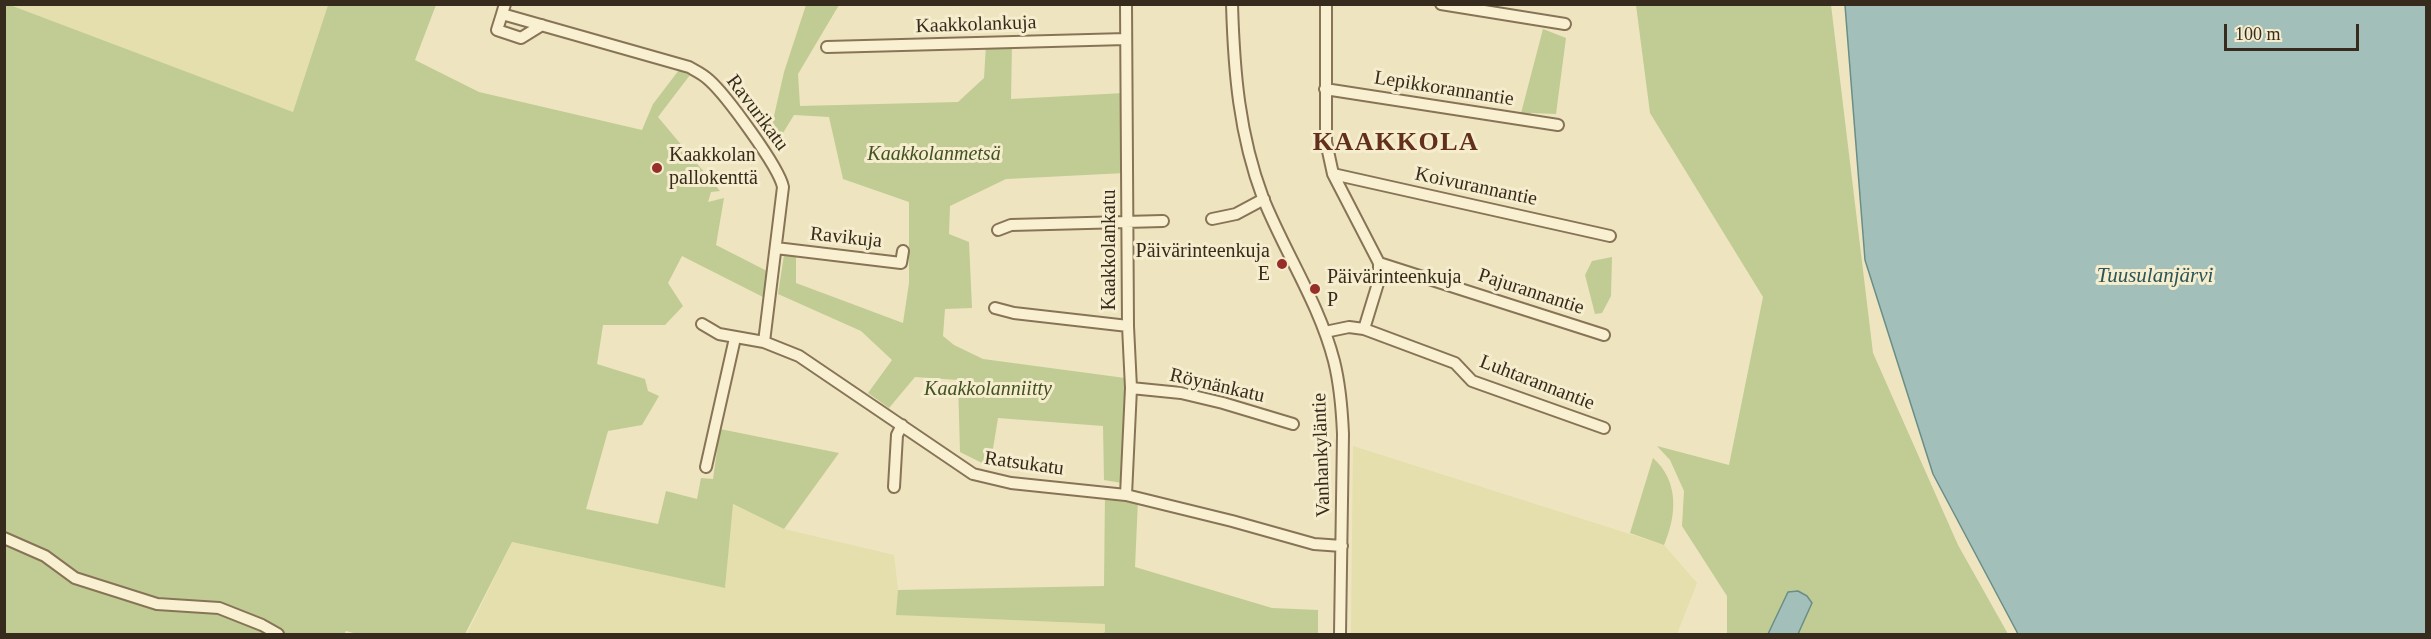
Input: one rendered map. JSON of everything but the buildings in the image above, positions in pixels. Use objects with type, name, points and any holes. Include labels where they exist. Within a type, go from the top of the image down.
[{"type":"street","name":"Kaakkolankatu","points":[[1126,4],[1128,326],[1131,388],[1126,495]]},
{"type":"street","name":"Vanhankyläntie","points":[[1232,4],[1233,51],[1239,114],[1264,199],[1325,333],[1334,362],[1342,410],[1340,634]]},
{"type":"street","points":[[1326,4],[1326,142],[1334,174],[1379,263],[1379,280],[1364,329]]},
{"type":"street","points":[[1441,4],[1565,24]]},
{"type":"street","name":"Ravurikatu","points":[[542,26],[521,38],[498,30],[503,9],[542,26],[689,68],[709,80],[781,178],[783,198],[764,342]]},
{"type":"street","name":"Kaakkolankuja","points":[[827,47],[1126,39]]},
{"type":"street","name":"Lepikkorannantie","points":[[1325,89],[1558,125]]},
{"type":"street","name":"Koivurannantie","points":[[1334,174],[1610,236]]},
{"type":"street","points":[[1212,219],[1236,214],[1264,199]]},
{"type":"street","points":[[998,230],[1011,225],[1163,221]]},
{"type":"street","name":"Ravikuja","points":[[776,248],[901,262],[903,251]]},
{"type":"street","name":"Pajurannantie","points":[[1379,263],[1604,335]]},
{"type":"street","points":[[996,308],[1014,313],[1128,326]]},
{"type":"street","name":"Ratsukatu","points":[[702,324],[719,334],[764,342],[798,356],[973,474],[1011,483],[1126,495],[1232,520],[1314,544],[1342,546]]},
{"type":"street","name":"Luhtarannantie","points":[[1325,333],[1349,327],[1364,329],[1455,363],[1472,381],[1604,428]]},
{"type":"street","points":[[706,466],[735,338]]},
{"type":"street","name":"Röynänkatu","points":[[1131,388],[1181,393],[1293,424]]},
{"type":"street","points":[[894,487],[897,435],[902,425]]},
{"type":"street","points":[[4,538],[45,556],[75,578],[157,604],[219,608],[278,634]]},
{"type":"shaded area","points":[[10,5],[328,5],[293,112]]},
{"type":"shaded area","points":[[1353,446],[1664,545],[1697,583],[1677,634],[1351,634]]},
{"type":"shaded area","points":[[732,504],[784,529],[894,555],[898,590],[897,615],[1105,624],[1105,632],[1101,634],[467,634],[512,542],[725,588]]},
{"type":"green space","points":[[4,5],[10,5],[293,112],[328,5],[436,5],[415,60],[479,92],[642,130],[653,104],[679,70],[690,75],[658,117],[720,191],[711,192],[708,202],[724,198],[716,245],[767,271],[763,297],[682,256],[668,283],[683,306],[665,325],[603,325],[597,364],[645,379],[648,391],[659,396],[642,425],[608,431],[586,509],[658,524],[666,491],[697,499],[701,478],[713,479],[720,429],[839,453],[784,529],[733,504],[725,588],[512,542],[465,634],[357,634],[346,631],[344,634],[5,634]]},
{"type":"green space","points":[[806,5],[839,5],[798,74],[800,106],[958,102],[984,78],[986,45],[1012,45],[1011,99],[1124,93],[1125,173],[1006,179],[950,206],[949,234],[969,242],[972,308],[945,309],[943,336],[954,345],[983,359],[1125,378],[1122,483],[1104,480],[1103,426],[998,418],[990,467],[960,452],[958,380],[915,377],[889,408],[868,393],[892,360],[861,331],[778,294],[784,255],[796,255],[796,283],[903,323],[909,283],[909,202],[843,179],[829,117],[794,115],[775,146],[769,138],[784,72]]},
{"type":"green space","points":[[1636,5],[1831,5],[1873,353],[1958,545],[2008,634],[1727,634],[1727,596],[1682,526],[1684,491],[1670,460],[1657,446],[1729,465],[1763,297],[1650,113]]},
{"type":"green space","points":[[1543,29],[1566,38],[1556,114],[1531,113],[1529,118],[1520,117]]},
{"type":"green space","points":[[1612,257],[1611,296],[1602,313],[1595,314],[1585,275],[1592,261]]},
{"type":"green space","points":[[1653,458],[1668,477],[1673,499],[1671,522],[1664,545],[1630,533]]},
{"type":"green space","points":[[1105,494],[1138,500],[1135,567],[1272,608],[1318,610],[1318,634],[1101,634],[1105,632],[1105,624],[896,615],[898,590],[1104,586]]},
{"type":"water","name":"Tuusulanjärvi","points":[[1845,5],[2426,5],[2426,634],[2018,634],[1933,474],[1865,260]]},
{"type":"water","points":[[1798,591],[1807,596],[1812,603],[1798,634],[1768,634],[1788,592]]},
{"type":"place","name":"Kaakkolan pallokenttä","points":[[657,168]]},
{"type":"place","name":"Päivärinteenkuja E","points":[[1282,264]]},
{"type":"place","name":"Päivärinteenkuja P","points":[[1315,289]]},
{"type":"district","name":"KAAKKOLA","points":[[1396,143]]},
{"type":"park label","name":"Kaakkolanmetsä","points":[[934,155]]},
{"type":"park label","name":"Kaakkolanniitty","points":[[988,390]]}]
